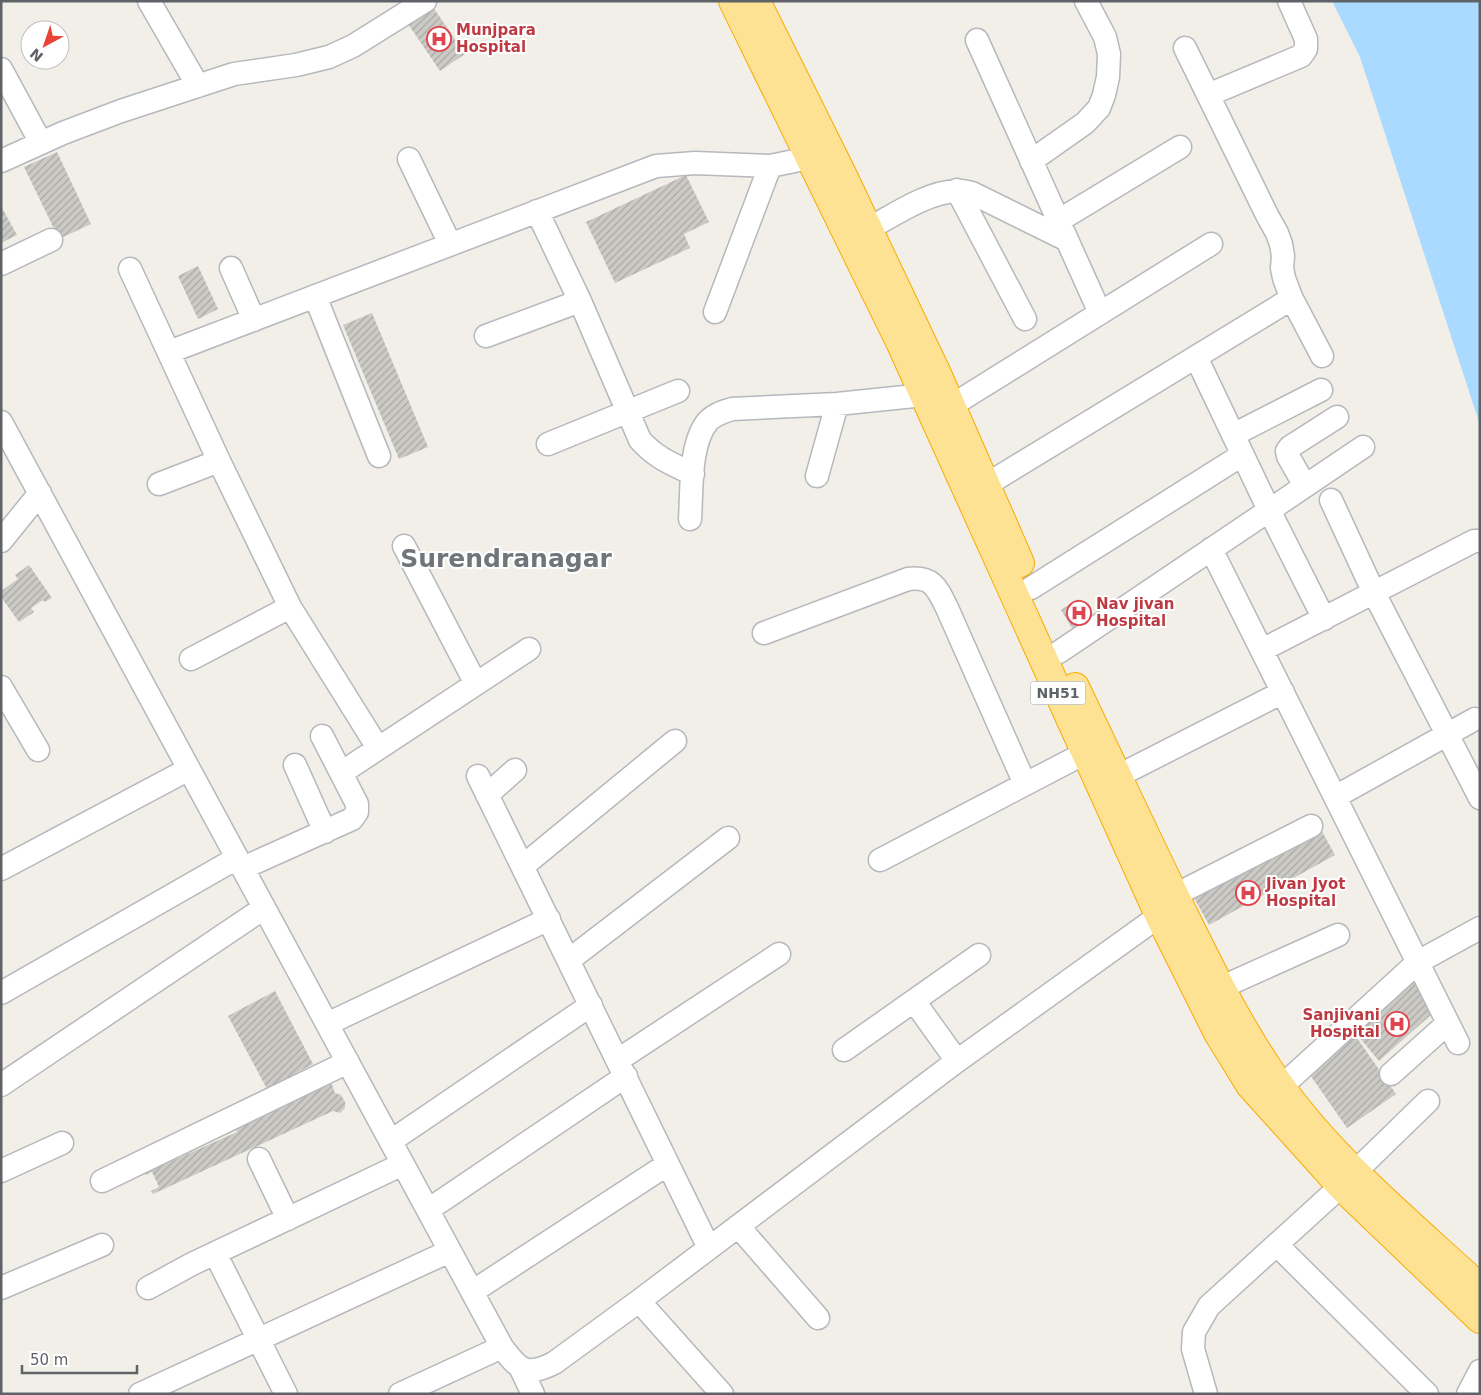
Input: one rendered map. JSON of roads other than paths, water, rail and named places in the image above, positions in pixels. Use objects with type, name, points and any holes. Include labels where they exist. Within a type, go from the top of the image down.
[{"type":"highway","name":"NH51","points":[[732,1],[901,344],[986,484],[1059,652],[1118,776],[1171,904],[1218,1033],[1250,1085],[1348,1179],[1480,1319]]},
{"type":"highway","name":"NH51","points":[[756,1],[868,229],[936,404],[1085,753],[1251,1043],[1281,1087],[1320,1135],[1348,1179],[1480,1288]]},
{"type":"street","points":[[149,1],[198,86]]},
{"type":"street","points":[[1,161],[40,143],[121,111],[234,74],[296,65],[329,57],[352,46],[425,1]]},
{"type":"street","points":[[1031,161],[1085,123],[1098,108],[1104,95],[1108,77],[1109,54],[1105,38],[1086,1]]},
{"type":"street","points":[[1208,95],[1301,56],[1306,49],[1306,39],[1289,1]]},
{"type":"street","points":[[977,40],[1100,313]]},
{"type":"street","points":[[1185,48],[1277,233],[1283,256],[1282,268],[1284,278],[1291,297],[1322,356]]},
{"type":"street","points":[[1,69],[40,143]]},
{"type":"street","points":[[1063,230],[1180,147]]},
{"type":"street","points":[[169,352],[656,166],[695,162],[770,166],[809,158]]},
{"type":"street","points":[[409,159],[450,244]]},
{"type":"street","points":[[715,312],[770,166]]},
{"type":"street","points":[[957,190],[1025,319]]},
{"type":"street","points":[[868,229],[930,197],[957,190],[972,193],[1063,230]]},
{"type":"street","points":[[537,211],[580,300],[640,440],[650,452],[659,458],[693,474]]},
{"type":"street","points":[[1,264],[51,240]]},
{"type":"street","points":[[690,519],[693,474],[700,434],[709,420],[719,413],[732,409],[837,404],[936,404],[1100,313],[1211,244]]},
{"type":"street","points":[[231,268],[254,320]]},
{"type":"street","points":[[130,269],[219,461],[290,607],[378,748]]},
{"type":"street","points":[[315,296],[379,456]]},
{"type":"street","points":[[986,484],[1286,302],[1291,297]]},
{"type":"street","points":[[486,336],[580,300]]},
{"type":"street","points":[[1196,357],[1269,510],[1324,619]]},
{"type":"street","points":[[1031,588],[1321,390]]},
{"type":"street","points":[[548,444],[678,391]]},
{"type":"street","points":[[818,476],[837,404]]},
{"type":"street","points":[[1305,486],[1287,451],[1290,447],[1337,417]]},
{"type":"street","points":[[1,422],[502,1347],[515,1365],[529,1372],[542,1369],[554,1363],[957,1061],[1171,904],[1312,826]]},
{"type":"street","points":[[1059,652],[1363,447]]},
{"type":"street","points":[[159,484],[219,461]]},
{"type":"street","points":[[1,540],[40,493]]},
{"type":"street","points":[[1330,500],[1374,593],[1480,798]]},
{"type":"street","points":[[1262,650],[1474,541],[1480,541]]},
{"type":"street","points":[[404,546],[476,684]]},
{"type":"street","points":[[1211,550],[1458,1043]]},
{"type":"street","points":[[764,633],[908,580],[919,578],[929,581],[937,589],[947,608],[1025,784]]},
{"type":"street","points":[[191,659],[290,607]]},
{"type":"street","points":[[341,773],[529,649]]},
{"type":"street","points":[[1,687],[38,750]]},
{"type":"street","points":[[1118,776],[1283,692]]},
{"type":"street","points":[[1335,797],[1475,719]]},
{"type":"street","points":[[1,993],[240,863],[325,832],[352,819],[357,812],[357,804],[322,736]]},
{"type":"street","points":[[523,866],[675,741]]},
{"type":"street","points":[[880,860],[1085,753]]},
{"type":"street","points":[[294,765],[325,832]]},
{"type":"street","points":[[1,869],[189,769]]},
{"type":"street","points":[[515,770],[483,785],[709,1248]]},
{"type":"street","points":[[569,960],[728,838]]},
{"type":"street","points":[[1,1086],[264,908]]},
{"type":"street","points":[[327,1024],[549,919]]},
{"type":"street","points":[[1281,1087],[1418,962],[1480,928]]},
{"type":"street","points":[[1220,988],[1338,935]]},
{"type":"street","points":[[428,1210],[779,954]]},
{"type":"street","points":[[844,1050],[979,955]]},
{"type":"street","points":[[914,1001],[957,1061]]},
{"type":"street","points":[[391,1142],[591,1005]]},
{"type":"street","points":[[1391,1074],[1448,1023]]},
{"type":"street","points":[[102,1181],[348,1062]]},
{"type":"street","points":[[1206,1394],[1193,1349],[1194,1332],[1209,1306],[1348,1179],[1428,1101]]},
{"type":"street","points":[[1,1171],[62,1143]]},
{"type":"street","points":[[259,1159],[288,1219]]},
{"type":"street","points":[[148,1288],[215,1253],[403,1164]]},
{"type":"street","points":[[472,1292],[668,1164]]},
{"type":"street","points":[[738,1226],[818,1318]]},
{"type":"street","points":[[1,1288],[102,1245]]},
{"type":"street","points":[[1277,1245],[1427,1394]]},
{"type":"street","points":[[140,1394],[450,1251]]},
{"type":"street","points":[[215,1253],[286,1394]]},
{"type":"street","points":[[639,1301],[722,1394]]},
{"type":"street","points":[[400,1394],[502,1347]]},
{"type":"street","points":[[520,1367],[532,1394]]},
{"type":"street","points":[[1468,1394],[1480,1371]]},
{"type":"water","points":[[1332,1],[1480,1],[1480,425],[1360,57]]},
{"type":"place","name":"Munjpara Hospital","points":[[439,39]]},
{"type":"place","name":"Nav jivan Hospital","points":[[1079,613]]},
{"type":"place","name":"Jivan Jyot Hospital","points":[[1248,893]]},
{"type":"place","name":"Sanjivani Hospital","points":[[1397,1024]]},
{"type":"district","name":"Surendranagar","points":[[506,558]]}]
